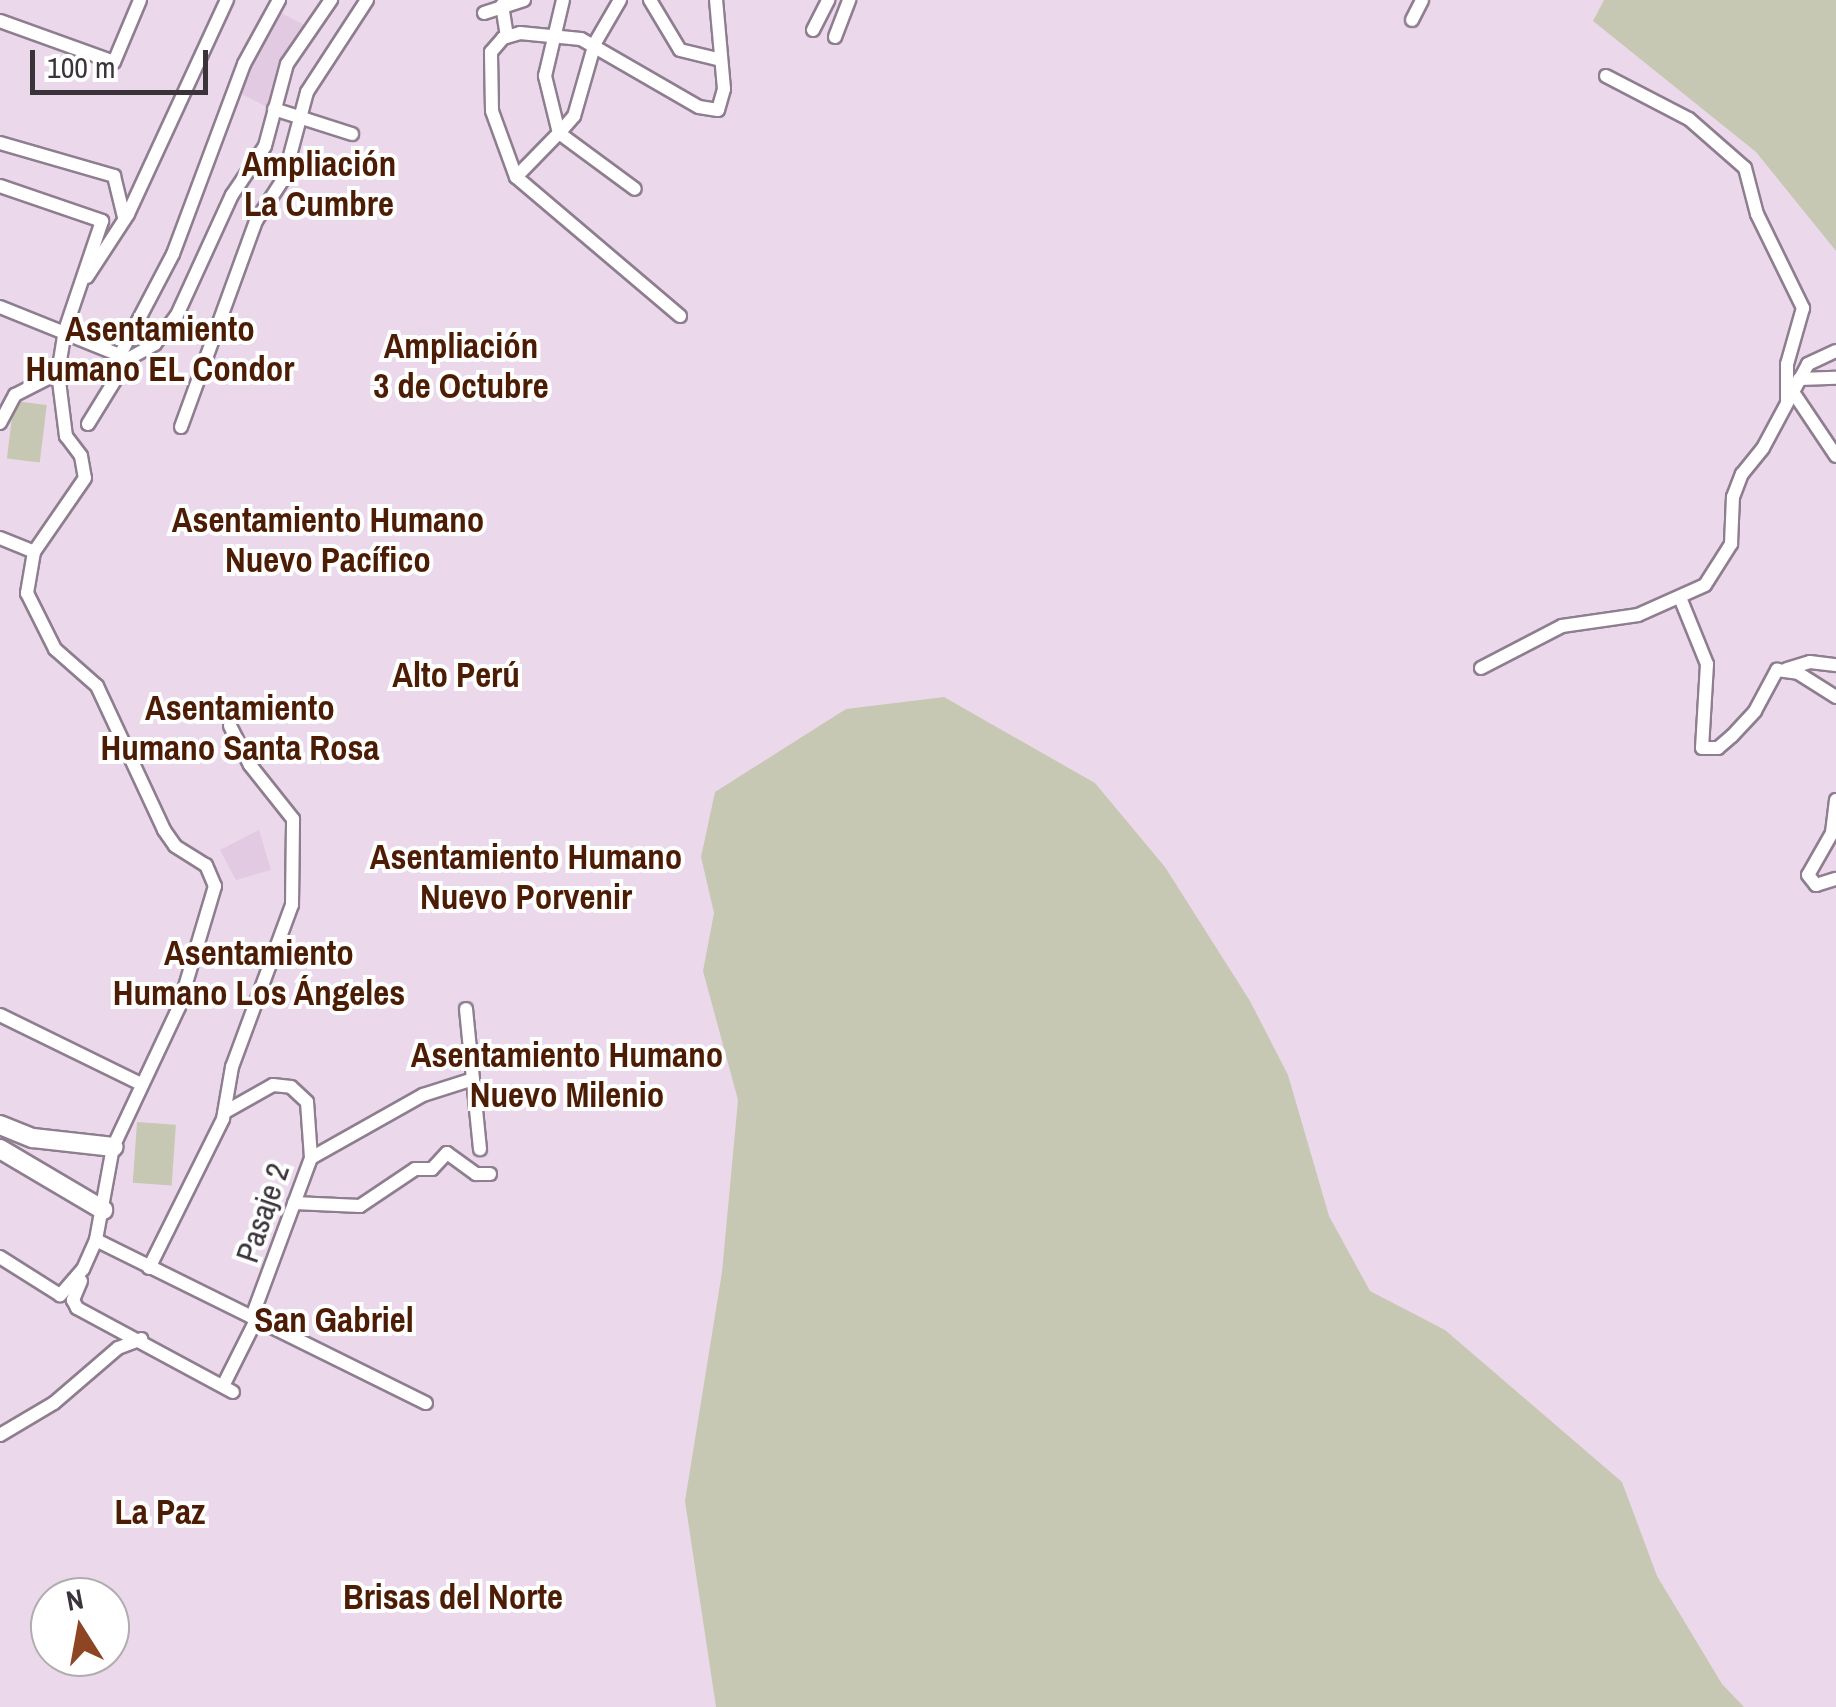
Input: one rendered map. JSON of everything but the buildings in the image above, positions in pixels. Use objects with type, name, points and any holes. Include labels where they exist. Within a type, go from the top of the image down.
[{"type":"street","points":[[0,21],[114,62],[140,0]]},
{"type":"street","points":[[78,292],[124,220],[227,0]]},
{"type":"street","points":[[88,424],[173,254],[238,78],[279,0]]},
{"type":"street","points":[[0,307],[124,357],[155,344],[177,315],[232,194],[266,146],[287,64],[330,0]]},
{"type":"street","points":[[181,427],[256,222],[284,178],[300,119],[323,62],[367,0]]},
{"type":"street","points":[[484,13],[524,0]]},
{"type":"street","points":[[563,0],[545,92],[559,133],[635,190]]},
{"type":"street","points":[[516,177],[574,116],[595,43],[620,0]]},
{"type":"street","points":[[650,0],[680,50],[721,60]]},
{"type":"street","points":[[680,316],[516,177],[492,111],[491,52],[507,37],[555,33],[595,43],[711,112],[722,102],[716,0]]},
{"type":"street","points":[[813,30],[828,0]]},
{"type":"street","points":[[835,37],[849,0]]},
{"type":"street","points":[[1412,20],[1422,0]]},
{"type":"street","points":[[502,5],[507,37]]},
{"type":"street","points":[[1606,76],[1689,120],[1745,168],[1757,214],[1803,308],[1787,364],[1793,391],[1836,456]]},
{"type":"street","points":[[274,110],[352,134]]},
{"type":"street","points":[[0,143],[114,176],[124,220]]},
{"type":"street","points":[[0,186],[101,218],[65,330],[58,373],[66,436],[81,456],[85,478],[34,552],[27,593],[40,628],[97,686],[164,830],[214,880],[210,912],[178,1007],[139,1083],[113,1147],[96,1240],[74,1304],[141,1339]]},
{"type":"street","points":[[1482,668],[1562,626],[1638,615],[1680,600],[1725,564],[1736,485],[1808,364],[1836,352]]},
{"type":"street","points":[[0,423],[14,395],[58,373]]},
{"type":"street","points":[[1793,391],[1836,378]]},
{"type":"street","points":[[0,538],[34,552]]},
{"type":"street","points":[[1680,600],[1707,664],[1702,748],[1718,748],[1732,736],[1755,711],[1771,674],[1810,662],[1836,664]]},
{"type":"street","points":[[1787,669],[1836,697]]},
{"type":"street","points":[[149,1268],[225,1112],[232,1067],[292,905],[293,819],[268,780],[250,766],[230,726]]},
{"type":"street","points":[[1836,800],[1832,834],[1808,875],[1816,885],[1836,879]]},
{"type":"street","points":[[466,1009],[480,1149]]},
{"type":"street","points":[[0,1015],[139,1083]]},
{"type":"street","points":[[311,1158],[423,1095],[472,1079]]},
{"type":"street","name":"Pasaje 2","points":[[141,1339],[228,1389],[311,1158],[307,1102],[291,1087],[273,1085],[225,1112]]},
{"type":"street","points":[[0,1126],[33,1138],[113,1147]]},
{"type":"street","points":[[0,1150],[103,1210]]},
{"type":"street","points":[[294,1203],[360,1206],[414,1168],[432,1170],[447,1153],[476,1174],[490,1174]]},
{"type":"street","points":[[96,1240],[426,1403]]},
{"type":"street","points":[[0,1258],[64,1294],[84,1269]]},
{"type":"street","points":[[0,1435],[54,1403],[118,1348],[141,1339]]},
{"type":"shaded area","points":[[277,11],[307,26],[266,107],[236,91]]},
{"type":"shaded area","points":[[259,830],[271,870],[236,880],[220,850]]},
{"type":"green space","points":[[1604,0],[1836,0],[1836,251],[1756,152],[1593,21]]},
{"type":"green space","points":[[14,401],[47,405],[40,463],[7,459]]},
{"type":"green space","points":[[944,697],[1095,783],[1165,867],[1250,1001],[1288,1075],[1329,1216],[1370,1291],[1445,1330],[1622,1482],[1657,1576],[1722,1684],[1744,1707],[716,1707],[685,1501],[722,1272],[738,1100],[703,971],[714,913],[701,857],[715,792],[846,709]]},
{"type":"green space","points":[[137,1122],[176,1125],[172,1186],[133,1183]]},
{"type":"district","name":"Ampliación La Cumbre","points":[[319,184]]},
{"type":"district","name":"Asentamiento Humano EL Condor","points":[[160,349]]},
{"type":"district","name":"Ampliación 3 de Octubre","points":[[461,366]]},
{"type":"district","name":"Asentamiento Humano Nuevo Pacífico","points":[[328,540]]},
{"type":"district","name":"Alto Perú","points":[[456,675]]},
{"type":"district","name":"Asentamiento Humano Santa Rosa","points":[[240,728]]},
{"type":"district","name":"Asentamiento Humano Nuevo Porvenir","points":[[526,877]]},
{"type":"district","name":"Asentamiento Humano Los Ángeles","points":[[259,973]]},
{"type":"district","name":"Asentamiento Humano Nuevo Milenio","points":[[567,1075]]},
{"type":"district","name":"San Gabriel","points":[[334,1320]]},
{"type":"district","name":"La Paz","points":[[160,1512]]},
{"type":"district","name":"Brisas del Norte","points":[[453,1597]]}]
